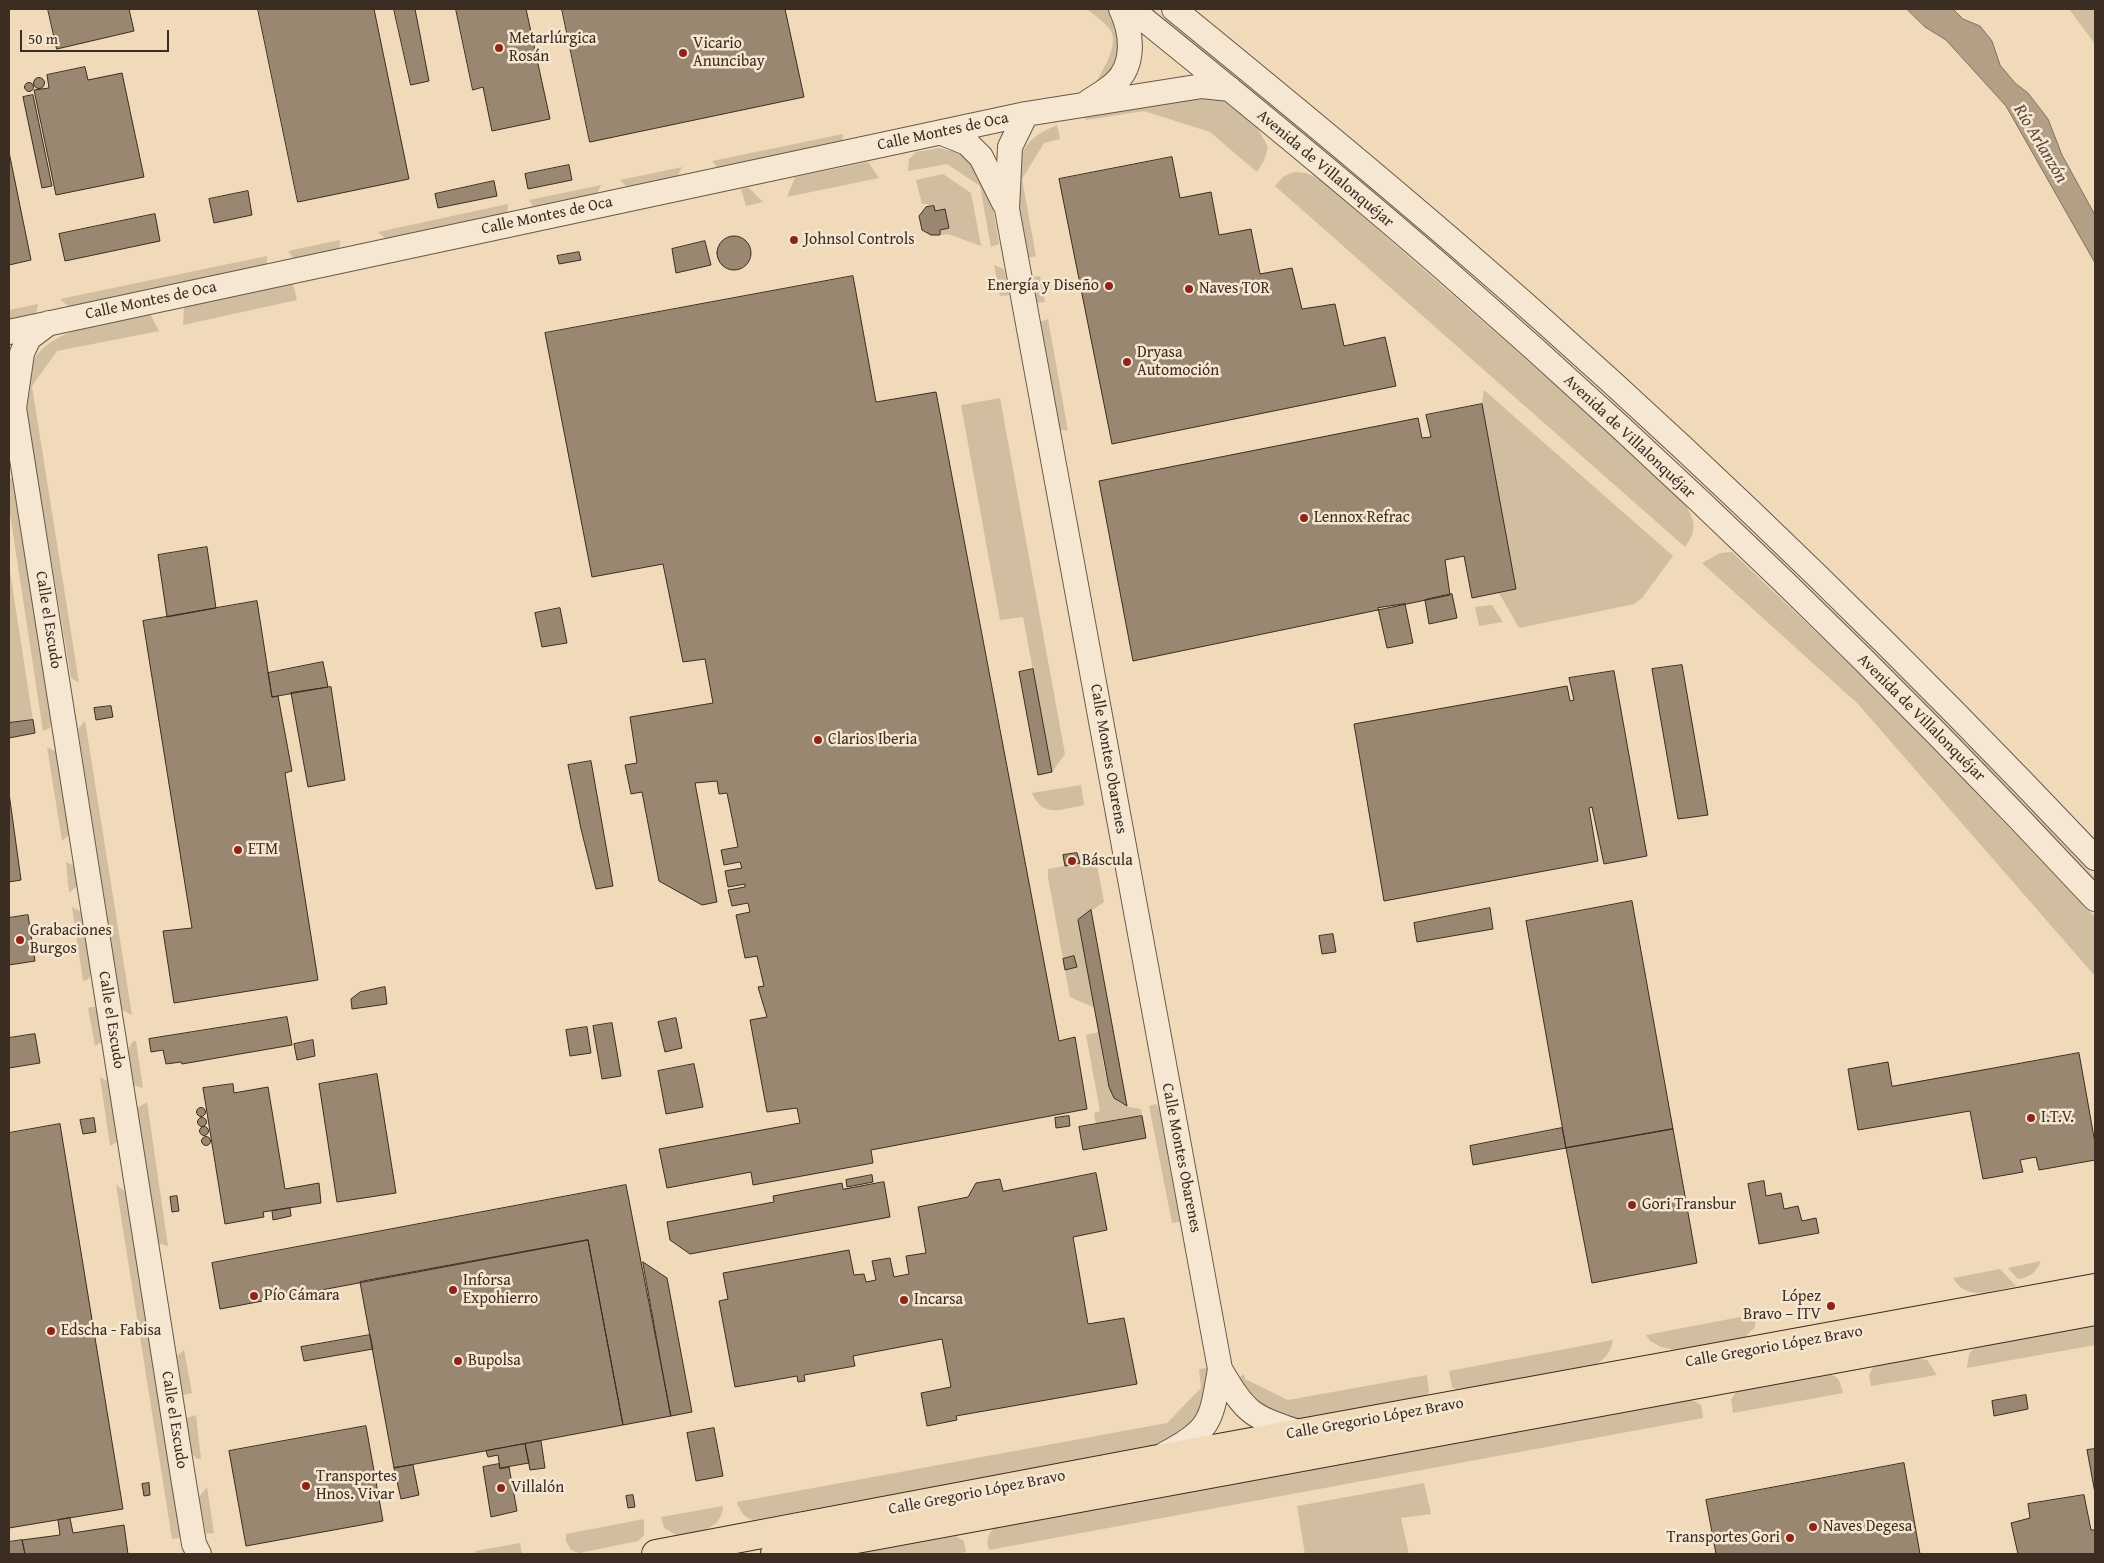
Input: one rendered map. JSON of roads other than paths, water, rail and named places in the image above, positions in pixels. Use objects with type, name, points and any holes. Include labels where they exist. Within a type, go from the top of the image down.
[{"type":"main road","name":"Calle Gregorio López Bravo","points":[[656,1554],[1153,1460],[2095,1288]]},
{"type":"main road","name":"Calle Gregorio López Bravo","points":[[775,1554],[2095,1311]]},
{"type":"street","name":"Calle Montes de Oca","points":[[1086,104],[1114,84],[1126,68],[1130,47],[1130,33],[1121,9]]},
{"type":"street","name":"Avenida de Villalonquéjar","points":[[1131,9],[1230,89],[1449,274],[1723,523],[1904,699],[2095,899]]},
{"type":"street","name":"Avenida de Villalonquéjar","points":[[1174,9],[1350,154],[1587,360],[1743,504],[1879,636],[2095,858]]},
{"type":"street","name":"Calle Montes de Oca","points":[[9,332],[1026,114],[1202,86],[1230,89]]},
{"type":"street","name":"Calle Montes Obarenes","points":[[1026,114],[1010,148],[1007,209],[1220,1369],[1215,1397],[1204,1428],[1191,1441],[1153,1460]]},
{"type":"street","name":"Calle Montes Obarenes","points":[[942,133],[967,143],[981,157],[1007,209]]},
{"type":"street","name":"Calle el Escudo","points":[[49,323],[29,338],[22,354],[11,404],[195,1551]]},
{"type":"street","name":"Calle Montes Obarenes","points":[[1220,1369],[1240,1402],[1249,1412],[1262,1420],[1300,1433]]},
{"type":"water","name":"Río Arlanzón","points":[[1907,9],[1953,9],[1963,19],[1980,26],[1992,41],[2000,65],[2015,83],[2028,93],[2048,119],[2062,155],[2095,215],[2095,263],[2006,106],[1946,40],[1925,27]]},
{"type":"place","name":"Metarlúrgica Rosán","points":[[499,48]]},
{"type":"place","name":"Vicario Anuncibay","points":[[683,53]]},
{"type":"place","name":"Johnsol Controls","points":[[794,240]]},
{"type":"place","name":"Energía y Diseño","points":[[1109,286]]},
{"type":"place","name":"Naves TOR","points":[[1189,289]]},
{"type":"place","name":"Dryasa Automoción","points":[[1127,362]]},
{"type":"place","name":"Lennox Refrac","points":[[1304,518]]},
{"type":"place","name":"Clarios Iberia","points":[[818,740]]},
{"type":"place","name":"ETM","points":[[238,850]]},
{"type":"place","name":"Báscula","points":[[1072,861]]},
{"type":"place","name":"Grabaciones Burgos","points":[[20,940]]},
{"type":"place","name":"I.T.V.","points":[[2031,1118]]},
{"type":"place","name":"Gori Transbur","points":[[1632,1205]]},
{"type":"place","name":"Inforsa Expohierro","points":[[453,1290]]},
{"type":"place","name":"Pío Cámara","points":[[254,1296]]},
{"type":"place","name":"Incarsa","points":[[904,1300]]},
{"type":"place","name":"López Bravo – ITV","points":[[1831,1306]]},
{"type":"place","name":"Edscha - Fabisa","points":[[51,1331]]},
{"type":"place","name":"Bupolsa","points":[[458,1361]]},
{"type":"place","name":"Transportes Hnos. Vivar","points":[[306,1486]]},
{"type":"place","name":"Villalón","points":[[501,1488]]},
{"type":"place","name":"Naves Degesa","points":[[1813,1527]]},
{"type":"place","name":"Transportes Gori","points":[[1790,1538]]}]
